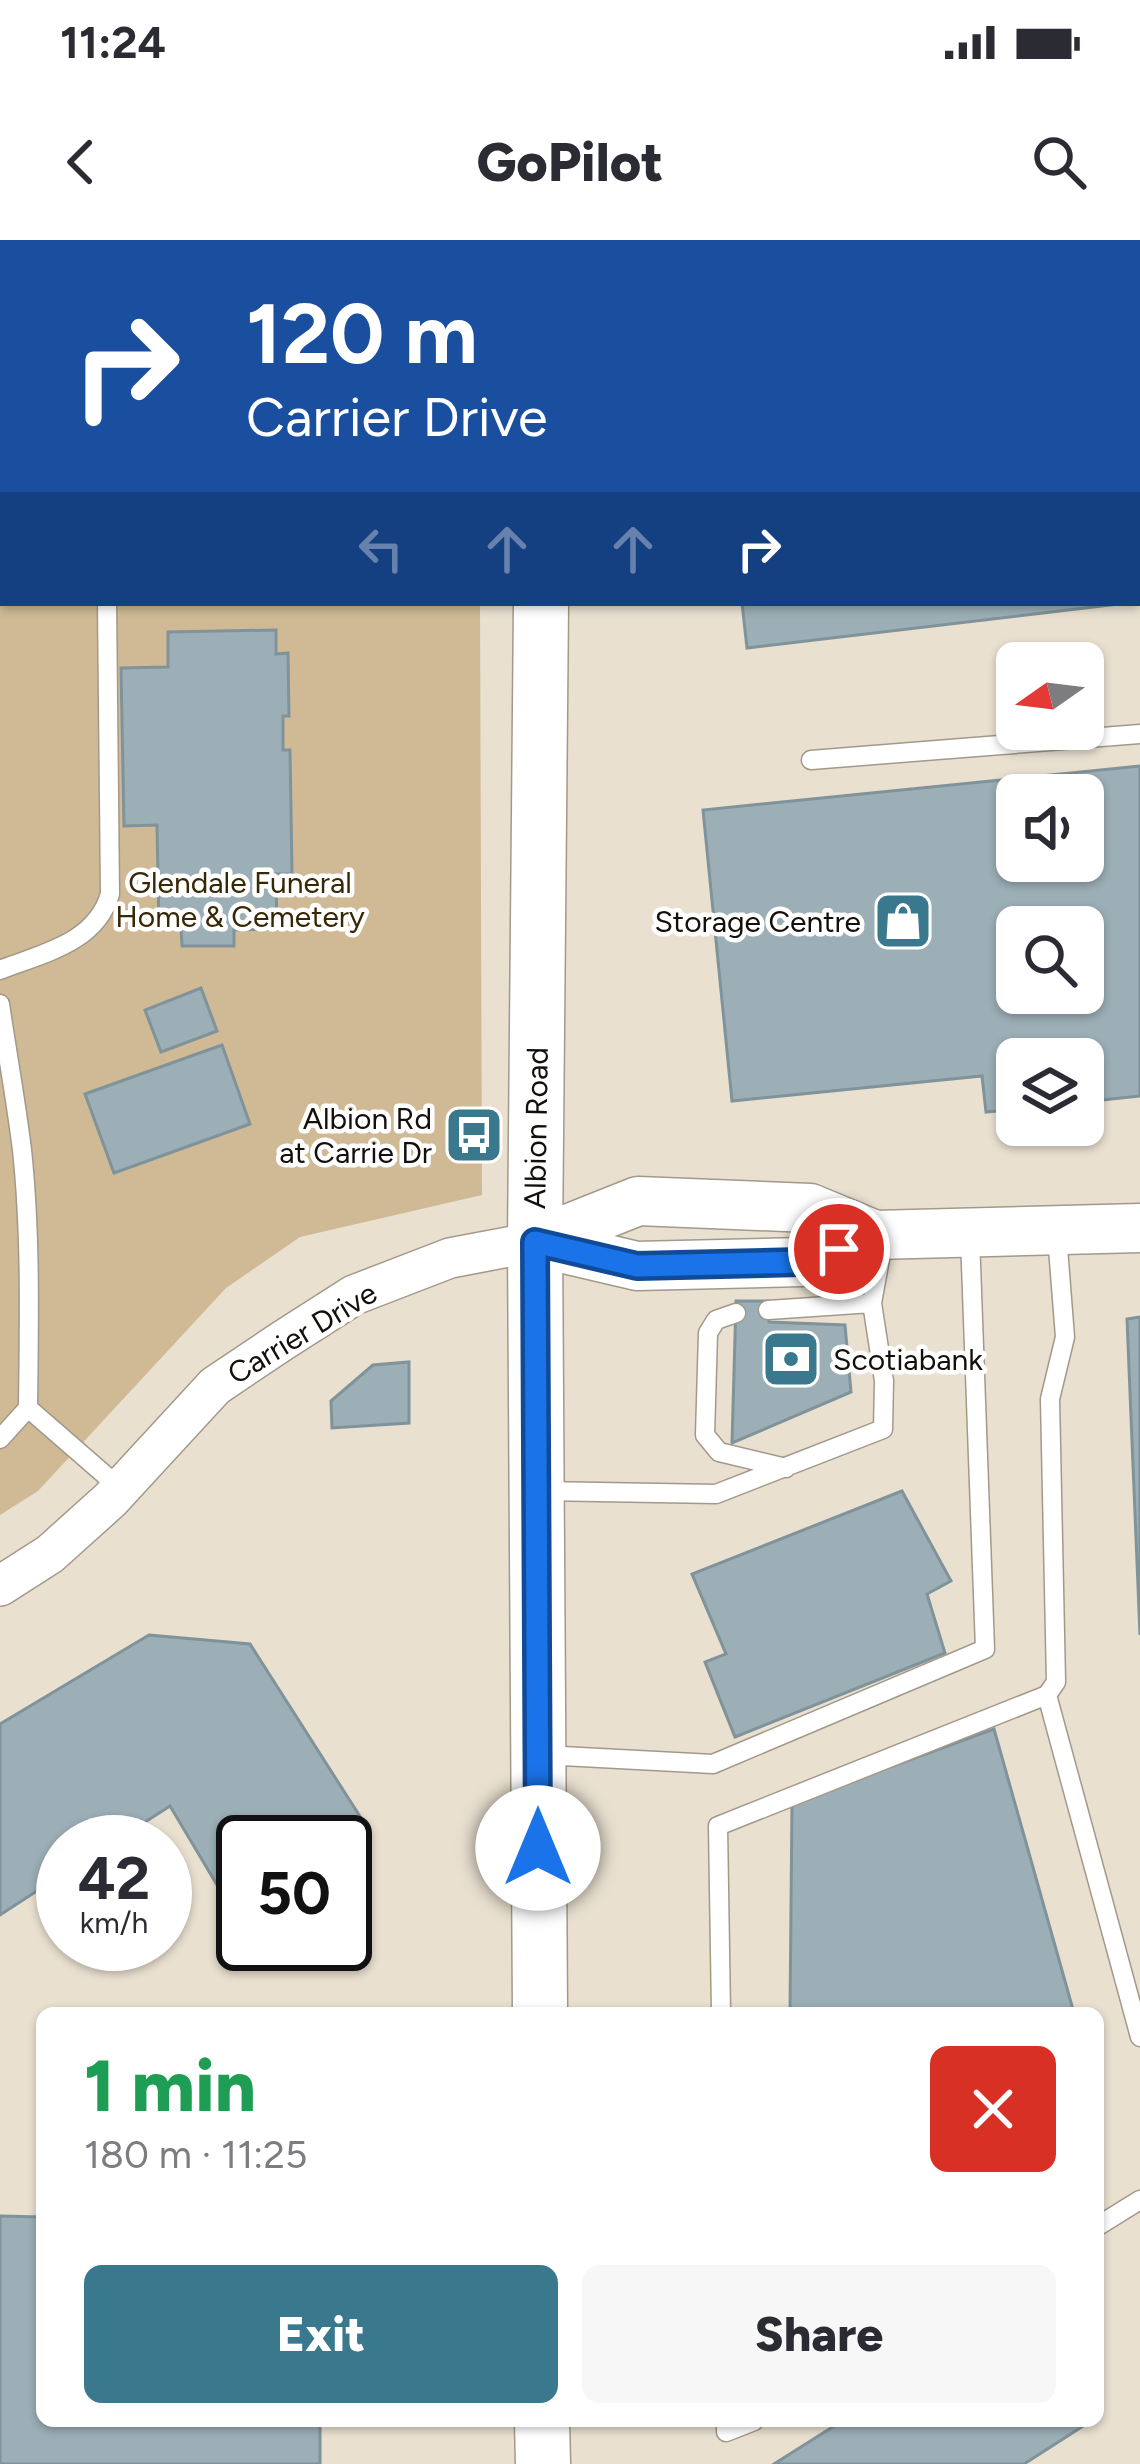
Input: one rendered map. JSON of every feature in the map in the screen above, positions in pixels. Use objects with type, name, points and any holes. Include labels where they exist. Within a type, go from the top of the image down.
[{"type":"main road","name":"Albion Road","points":[[540,2007],[535,1242],[541,606]]},
{"type":"main road","points":[[542,2427],[543,2464]]},
{"type":"street","name":"Carrier Drive","points":[[0,1586],[50,1554],[121,1488],[215,1386],[354,1295],[450,1258],[535,1242],[638,1201],[811,1208],[880,1235],[1140,1228]]},
{"type":"lane","points":[[0,970],[90,932],[104,915],[110,894],[107,606]]},
{"type":"lane","points":[[811,760],[1140,734]]},
{"type":"lane","points":[[0,1004],[22,1150],[28,1245],[28,1408],[0,1439]]},
{"type":"lane","points":[[722,2007],[718,1826],[1047,1695],[1056,1682],[1050,1400],[1065,1337],[1056,1230]]},
{"type":"lane","points":[[538,1754],[713,1764],[986,1649],[970,1232]]},
{"type":"lane","points":[[536,1491],[716,1494],[883,1429],[884,1381],[872,1303],[880,1235]]},
{"type":"lane","points":[[768,1310],[872,1303]]},
{"type":"lane","points":[[736,1312],[716,1321],[708,1333],[706,1435],[719,1452],[785,1468]]},
{"type":"lane","points":[[28,1408],[121,1488]]},
{"type":"lane","points":[[1047,1695],[1140,2037]]},
{"type":"lane","points":[[1104,2222],[1140,2200]]},
{"type":"green space","name":"Glendale Funeral Home & Cemetery","points":[[0,606],[480,606],[482,1195],[300,1237],[226,1288],[38,1491],[0,1515]]},
{"type":"building","points":[[742,606],[1102,606],[747,648]]},
{"type":"building","points":[[276,630],[276,654],[288,653],[289,716],[283,716],[283,750],[290,750],[292,874],[276,874],[277,929],[234,930],[234,946],[182,946],[181,928],[159,928],[157,825],[124,826],[121,668],[168,667],[168,632]]},
{"type":"building","points":[[1140,766],[1140,1096],[1104,1100],[1104,1038],[996,1038],[996,1111],[986,1112],[982,1076],[732,1101],[703,810],[996,780],[996,882],[1104,882],[1104,774],[1061,774]]},
{"type":"building","points":[[201,988],[217,1031],[161,1052],[145,1010]]},
{"type":"building","points":[[222,1045],[250,1124],[114,1173],[85,1094]]},
{"type":"building","name":"Scotiabank","points":[[736,1301],[768,1301],[769,1322],[845,1325],[851,1392],[732,1443]]},
{"type":"building","points":[[1140,1317],[1140,1635],[1127,1319]]},
{"type":"building","points":[[409,1362],[409,1423],[332,1428],[331,1401],[373,1365]]},
{"type":"building","points":[[902,1491],[951,1581],[927,1594],[945,1653],[735,1737],[705,1662],[726,1654],[692,1574]]},
{"type":"building","points":[[149,1635],[250,1644],[359,1815],[216,1815],[216,1883],[192,1843],[192,1815],[175,1815],[170,1806],[156,1815],[36,1815],[36,1892],[0,1915],[0,1724]]},
{"type":"building","points":[[994,1729],[1072,2007],[790,2007],[792,1803]]},
{"type":"building","points":[[0,2216],[36,2217],[36,2427],[320,2427],[320,2464],[0,2464]]},
{"type":"building","points":[[833,2427],[1082,2427],[1024,2464],[774,2464]]},
{"type":"place","name":"Storage Centre","points":[[903,921]]},
{"type":"place","name":"Albion Rd at Carrie Dr","points":[[474,1135]]},
{"type":"place","name":"Scotiabank","points":[[791,1359]]},
{"type":"route","points":[[538,1848],[535,1242],[637,1266],[802,1262],[839,1249]]}]
